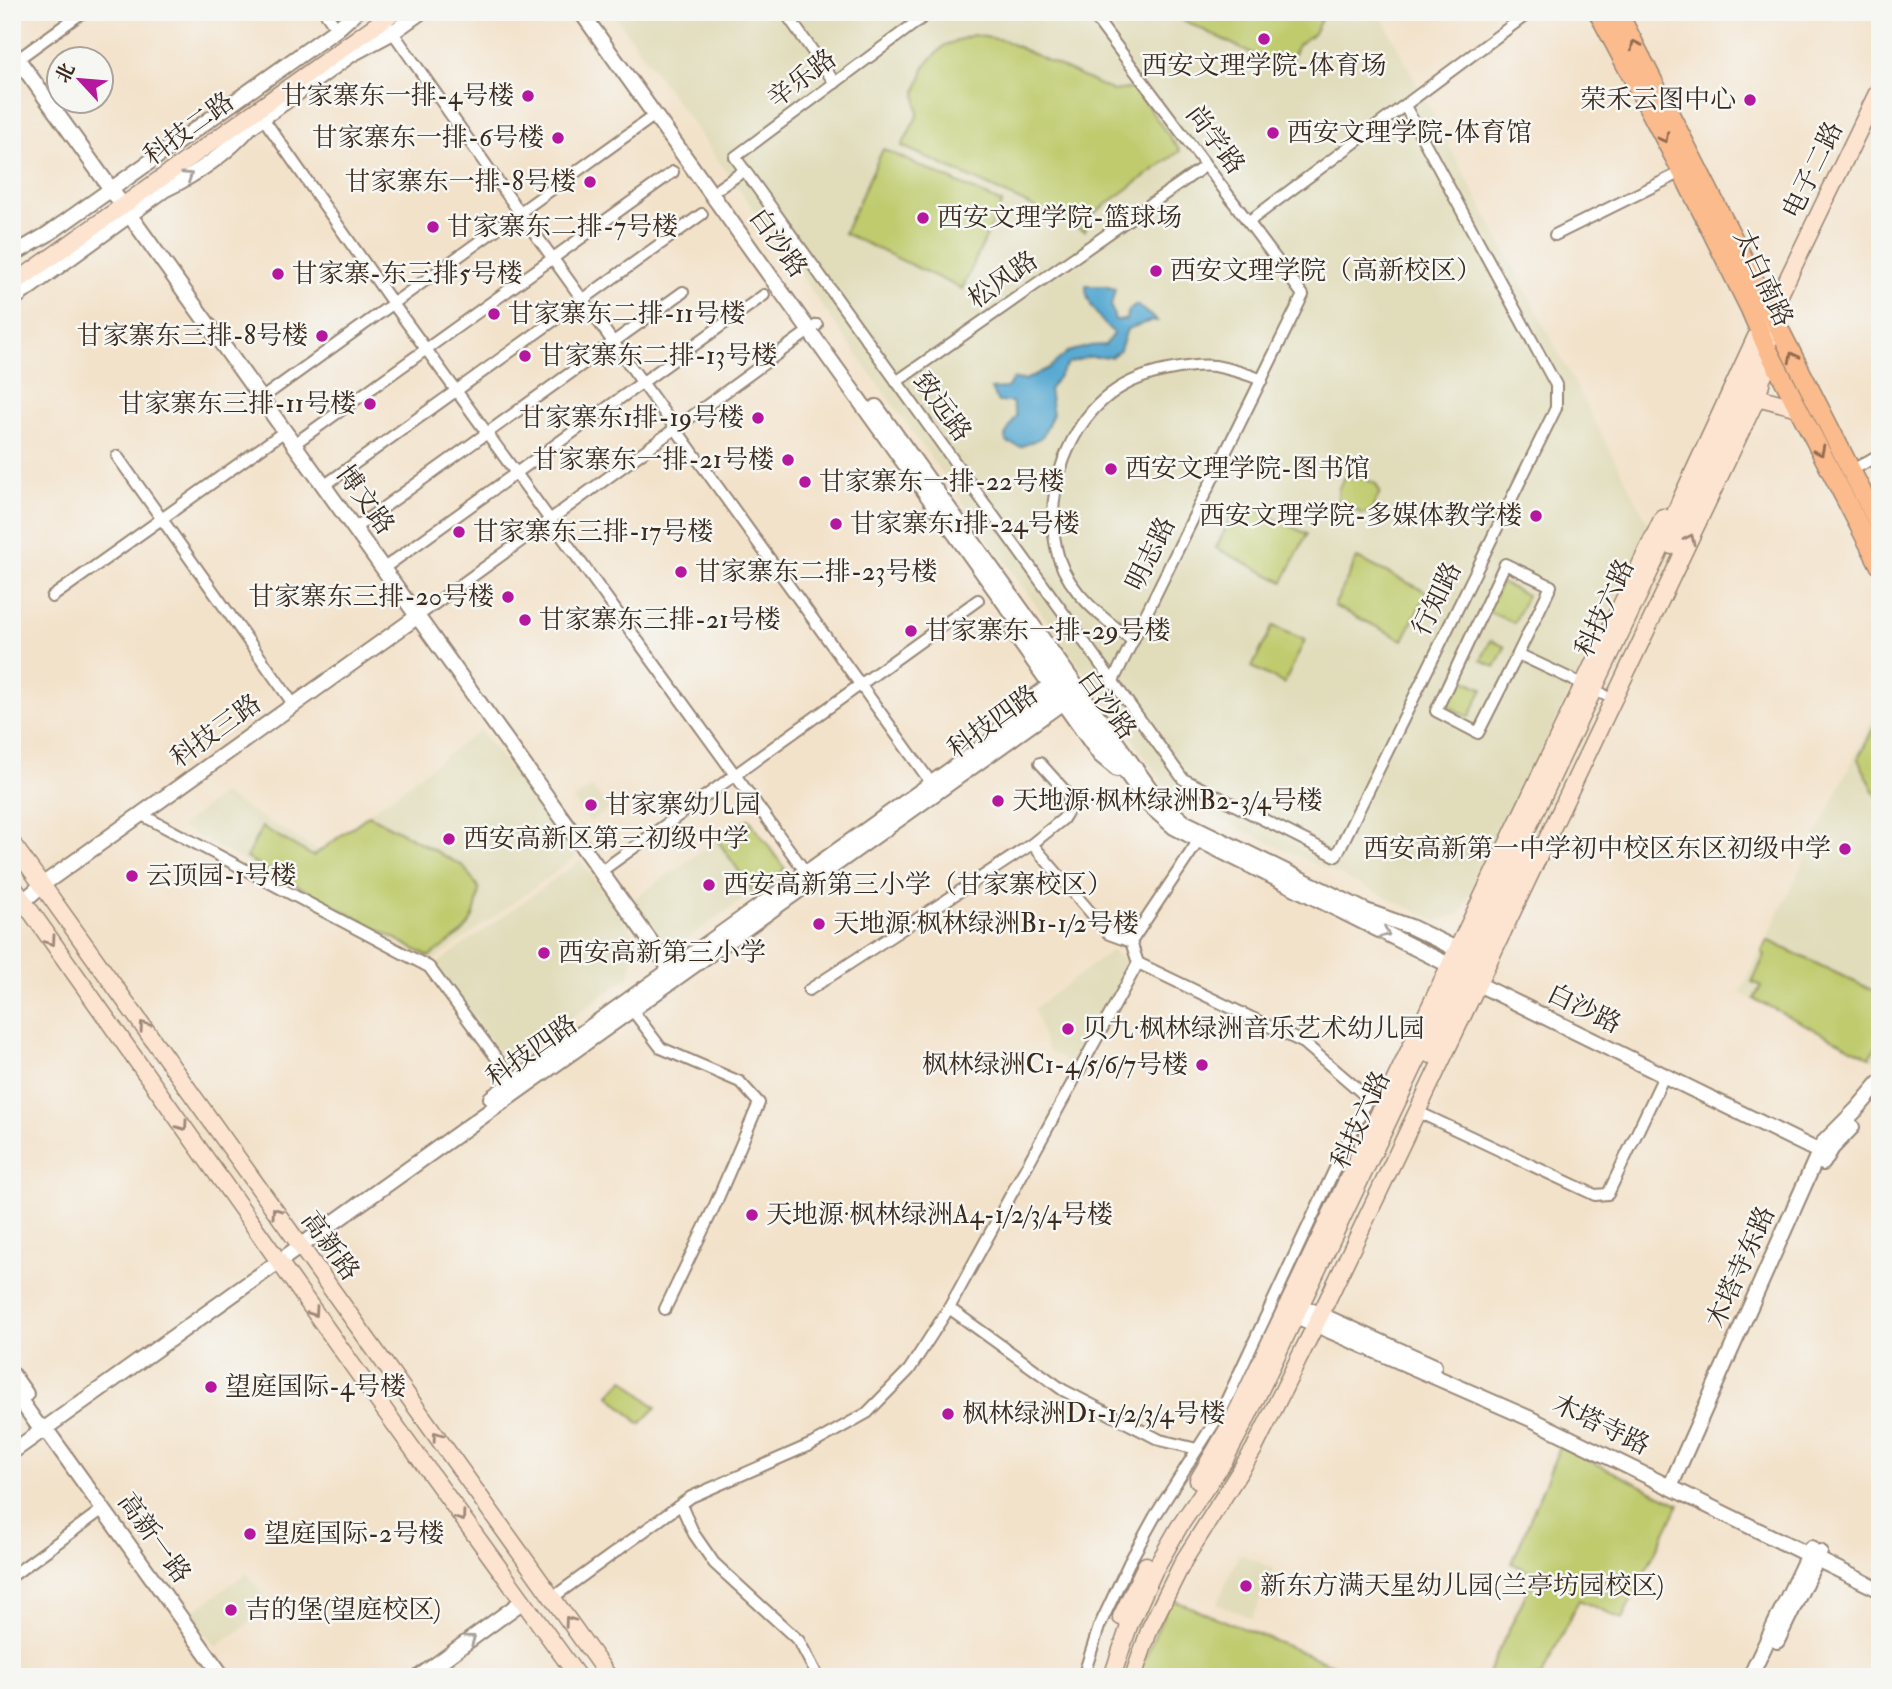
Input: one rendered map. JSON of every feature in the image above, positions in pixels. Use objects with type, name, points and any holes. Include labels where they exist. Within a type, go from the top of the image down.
[{"type":"main road","name":"太白南路","points":[[1598,12],[1767,332],[1851,471],[1880,527]]},
{"type":"main road","name":"太白南路","points":[[1622,14],[1767,332],[1798,408],[1880,566]]},
{"type":"main road","name":"科技二路","points":[[12,273],[387,19]]},
{"type":"main road","name":"电子二路","points":[[1767,332],[1880,87]]},
{"type":"main road","name":"电子二路","points":[[1767,332],[1880,108]]},
{"type":"main road","name":"科技二路","points":[[12,285],[119,202]]},
{"type":"main road","name":"科技六路","points":[[1122,1677],[1136,1633],[1164,1575],[1246,1440],[1308,1315],[1593,690],[1751,395],[1767,332]]},
{"type":"main road","points":[[1133,1677],[1150,1628],[1184,1560],[1254,1449],[1308,1315],[1416,1111],[1467,968],[1593,690],[1767,332]]},
{"type":"main road","points":[[1101,1677],[1133,1589],[1233,1420],[1467,968],[1751,395],[1798,408]]},
{"type":"main road","name":"高新路","points":[[12,844],[609,1677]]},
{"type":"main road","name":"高新路","points":[[16,899],[578,1677]]},
{"type":"main road","name":"科技六路","points":[[1112,1677],[1129,1626],[1154,1571],[1224,1461],[1308,1315]]},
{"type":"street","points":[[15,55],[83,12]]},
{"type":"street","points":[[325,12],[337,29]]},
{"type":"street","points":[[12,300],[119,202],[356,12]]},
{"type":"street","points":[[12,255],[48,234],[119,202],[238,141],[250,127],[352,54],[387,19],[422,12]]},
{"type":"street","points":[[785,12],[835,83]]},
{"type":"street","name":"辛乐路","points":[[735,157],[930,12]]},
{"type":"street","name":"尚学路","points":[[1091,12],[1303,295]]},
{"type":"street","points":[[1248,222],[1530,12]]},
{"type":"street","name":"白沙路","points":[[584,14],[655,115],[813,327],[1065,694],[1158,800],[1184,822],[1366,911],[1412,927],[1467,968],[1664,1076],[1825,1149]]},
{"type":"street","name":"白沙路","points":[[584,14],[719,188],[1065,694],[1150,806],[1174,827],[1199,840],[1467,968],[1825,1149]]},
{"type":"street","points":[[387,19],[520,213],[932,784]]},
{"type":"street","name":"博文路","points":[[15,55],[674,975]]},
{"type":"street","name":"行知路","points":[[1112,683],[1183,779],[1336,856],[1556,408],[1556,385],[1405,106]]},
{"type":"street","points":[[262,398],[655,115]]},
{"type":"street","points":[[262,118],[807,874]]},
{"type":"street","name":"致远路","points":[[735,157],[1112,683]]},
{"type":"street","name":"松风路","points":[[897,382],[1205,166]]},
{"type":"street","points":[[719,188],[745,170]]},
{"type":"street","points":[[294,444],[673,172]]},
{"type":"street","points":[[1555,235],[1682,172]]},
{"type":"street","points":[[325,485],[702,214]]},
{"type":"street","points":[[355,528],[683,292]]},
{"type":"street","points":[[384,568],[764,295]]},
{"type":"street","name":"明志路","points":[[1112,683],[1303,295]]},
{"type":"street","points":[[418,616],[813,327]]},
{"type":"street","points":[[1133,641],[1086,602],[1059,560],[1052,523],[1054,494],[1067,451],[1088,416],[1103,399],[1116,388],[1137,377],[1185,366],[1214,366],[1262,380]]},
{"type":"street","points":[[52,597],[285,431]]},
{"type":"street","points":[[1851,471],[1880,454]]},
{"type":"street","points":[[117,456],[294,705]]},
{"type":"street","points":[[1505,564],[1551,586],[1517,654],[1478,733],[1436,712],[1505,564]]},
{"type":"street","points":[[600,872],[978,600]]},
{"type":"street","name":"科技三路","points":[[16,899],[42,885],[142,815],[418,616]]},
{"type":"street","points":[[1517,654],[1593,690]]},
{"type":"street","points":[[994,745],[1006,718],[1065,694]]},
{"type":"street","name":"科技四路","points":[[12,1442],[42,1424],[277,1259],[1065,694]]},
{"type":"street","name":"科技四路","points":[[517,1085],[633,1011],[674,975],[807,874],[932,784],[994,745]]},
{"type":"street","points":[[809,990],[1032,844],[1063,819],[1071,806],[1066,792],[1040,763]]},
{"type":"street","points":[[142,815],[429,967],[517,1085]]},
{"type":"street","points":[[1131,942],[1199,840]]},
{"type":"street","points":[[1032,844],[1108,934],[1131,942]]},
{"type":"street","points":[[1083,1677],[1099,1627],[1129,1563],[1221,1412],[1368,1098],[1304,1043],[1138,963],[1131,942]]},
{"type":"street","points":[[552,1598],[691,1497],[812,1444],[867,1413],[909,1370],[949,1308],[1138,963]]},
{"type":"street","points":[[633,1011],[662,1048],[740,1082],[759,1103],[715,1205],[665,1309]]},
{"type":"street","points":[[1416,1111],[1595,1195],[1608,1194],[1664,1076]]},
{"type":"street","name":"木塔寺东路","points":[[1676,1485],[1825,1149],[1880,1082]]},
{"type":"street","name":"木塔寺东路","points":[[1825,1149],[1880,1096]]},
{"type":"street","points":[[949,1308],[1063,1390],[1160,1440],[1197,1449]]},
{"type":"street","name":"木塔寺路","points":[[1308,1315],[1676,1485],[1814,1553],[1880,1590]]},
{"type":"street","name":"高新一路","points":[[12,1374],[42,1424],[223,1677]]},
{"type":"street","name":"高新一路","points":[[12,1389],[42,1424]]},
{"type":"street","name":"科技四路","points":[[12,1452],[42,1424]]},
{"type":"street","points":[[681,1505],[694,1534],[714,1563],[799,1641],[818,1677]]},
{"type":"street","points":[[12,1576],[103,1509]]},
{"type":"street","points":[[1750,1677],[1814,1553]]},
{"type":"street","points":[[1760,1677],[1814,1553]]},
{"type":"street","name":"木塔寺路","points":[[1814,1553],[1880,1580]]},
{"type":"street","points":[[419,1677],[523,1601]]},
{"type":"shaded area","name":"西安文理学院（高新校区）","points":[[1379,12],[1651,528],[1461,913],[1437,921],[1173,797],[613,13]]},
{"type":"shaded area","name":"西安高新第一中学初中校区东区初级中学","points":[[1880,704],[1880,1051],[1875,1061],[1740,993]]},
{"type":"shaded area","name":"西安高新区第三初级中学","points":[[480,730],[576,857],[433,961],[180,827],[222,794],[319,851]]},
{"type":"shaded area","name":"甘家寨幼儿园","points":[[592,787],[609,809],[590,822],[573,800]]},
{"type":"shaded area","name":"西安高新第三小学（甘家寨校区）","points":[[749,817],[786,869],[680,944],[656,937],[631,901]]},
{"type":"shaded area","name":"西安高新第三小学","points":[[581,860],[638,941],[629,976],[508,1064],[434,966]]},
{"type":"shaded area","name":"贝九·枫林绿洲音乐艺术幼儿园","points":[[1111,951],[1132,964],[1075,1068],[1047,1049],[1034,1009]]},
{"type":"shaded area","name":"新东方满天星幼儿园(兰亭坊园校区)","points":[[1239,1554],[1274,1568],[1252,1618],[1217,1604]]},
{"type":"shaded area","name":"吉的堡(望庭校区)","points":[[247,1573],[272,1607],[216,1647],[191,1613]]},
{"type":"green space","name":"西安文理学院-体育场","points":[[1166,12],[1325,12],[1314,33],[1298,45],[1286,70]]},
{"type":"green space","points":[[973,35],[1003,40],[1113,91],[1134,88],[1180,151],[1092,215],[1085,231],[902,146],[918,114],[916,92],[926,64],[945,45]]},
{"type":"green space","name":"西安文理学院-篮球场","points":[[883,149],[1002,203],[962,289],[844,233]]},
{"type":"green space","points":[[1352,473],[1376,484],[1380,492],[1371,511],[1363,514],[1338,501],[1340,484]]},
{"type":"green space","points":[[1239,501],[1307,534],[1283,582],[1216,548]]},
{"type":"green space","points":[[1357,558],[1427,592],[1403,640],[1334,606]]},
{"type":"green space","points":[[1501,583],[1527,595],[1514,623],[1487,611]]},
{"type":"green space","points":[[1273,626],[1305,640],[1284,684],[1252,667]]},
{"type":"green space","points":[[1491,640],[1505,647],[1495,667],[1481,660]]},
{"type":"green space","points":[[1457,676],[1483,689],[1469,717],[1443,704]]},
{"type":"green space","points":[[1880,715],[1880,802],[1858,759]]},
{"type":"green space","points":[[369,815],[463,866],[479,888],[474,914],[465,930],[429,957],[246,858],[262,827],[313,856]]},
{"type":"green space","points":[[749,819],[785,869],[753,891],[718,841]]},
{"type":"green space","points":[[1767,940],[1880,994],[1880,1039],[1870,1057],[1754,999],[1761,986],[1752,982],[1765,955],[1762,952]]},
{"type":"green space","points":[[624,1379],[656,1408],[640,1424],[609,1395]]},
{"type":"green space","points":[[1560,1446],[1679,1504],[1622,1619],[1579,1600],[1541,1677],[1486,1677],[1535,1575],[1512,1563]]},
{"type":"green space","points":[[1170,1599],[1364,1677],[1137,1677]]},
{"type":"water","points":[[1086,286],[1115,289],[1111,306],[1115,320],[1126,320],[1129,310],[1137,305],[1157,321],[1127,329],[1120,350],[1111,357],[1088,357],[1068,363],[1049,390],[1053,414],[1042,437],[1021,447],[1006,442],[1005,436],[1016,416],[1012,402],[998,402],[991,389],[1007,388],[1013,379],[1025,380],[1049,368],[1068,352],[1105,345],[1114,333],[1091,305]]},
{"type":"place","name":"西安文理学院-体育场","points":[[1264,39]]},
{"type":"place","name":"甘家寨东一排-4号楼","points":[[528,96]]},
{"type":"place","name":"荣禾云图中心","points":[[1750,100]]},
{"type":"place","name":"西安文理学院-体育馆","points":[[1273,133]]},
{"type":"place","name":"甘家寨东一排-6号楼","points":[[558,138]]},
{"type":"place","name":"甘家寨东一排-8号楼","points":[[590,182]]},
{"type":"place","name":"西安文理学院-篮球场","points":[[923,218]]},
{"type":"place","name":"甘家寨东二排-7号楼","points":[[433,227]]},
{"type":"place","name":"西安文理学院（高新校区）","points":[[1156,271]]},
{"type":"place","name":"甘家寨-东三排5号楼","points":[[278,274]]},
{"type":"place","name":"甘家寨东二排-11号楼","points":[[494,314]]},
{"type":"place","name":"甘家寨东三排-8号楼","points":[[322,336]]},
{"type":"place","name":"甘家寨东二排-13号楼","points":[[525,356]]},
{"type":"place","name":"甘家寨东三排-11号楼","points":[[370,404]]},
{"type":"place","name":"甘家寨东1排-19号楼","points":[[758,418]]},
{"type":"place","name":"甘家寨东一排-21号楼","points":[[788,460]]},
{"type":"place","name":"西安文理学院-图书馆","points":[[1111,469]]},
{"type":"place","name":"甘家寨东一排-22号楼","points":[[805,482]]},
{"type":"place","name":"西安文理学院-多媒体教学楼","points":[[1536,516]]},
{"type":"place","name":"甘家寨东1排-24号楼","points":[[836,524]]},
{"type":"place","name":"甘家寨东三排-17号楼","points":[[459,532]]},
{"type":"place","name":"甘家寨东二排-23号楼","points":[[681,572]]},
{"type":"place","name":"甘家寨东三排-20号楼","points":[[508,597]]},
{"type":"place","name":"甘家寨东三排-21号楼","points":[[525,620]]},
{"type":"place","name":"甘家寨东一排-29号楼","points":[[911,631]]},
{"type":"place","name":"天地源·枫林绿洲B2-3/4号楼","points":[[998,801]]},
{"type":"place","name":"甘家寨幼儿园","points":[[591,805]]},
{"type":"place","name":"西安高新区第三初级中学","points":[[449,839]]},
{"type":"place","name":"西安高新第一中学初中校区东区初级中学","points":[[1845,849]]},
{"type":"place","name":"云顶园-1号楼","points":[[132,876]]},
{"type":"place","name":"西安高新第三小学（甘家寨校区）","points":[[709,885]]},
{"type":"place","name":"天地源·枫林绿洲B1-1/2号楼","points":[[819,924]]},
{"type":"place","name":"西安高新第三小学","points":[[544,953]]},
{"type":"place","name":"贝九·枫林绿洲音乐艺术幼儿园","points":[[1068,1029]]},
{"type":"place","name":"枫林绿洲C1-4/5/6/7号楼","points":[[1202,1065]]},
{"type":"place","name":"天地源·枫林绿洲A4-1/2/3/4号楼","points":[[752,1215]]},
{"type":"place","name":"望庭国际-4号楼","points":[[211,1387]]},
{"type":"place","name":"枫林绿洲D1-1/2/3/4号楼","points":[[948,1414]]},
{"type":"place","name":"望庭国际-2号楼","points":[[250,1534]]},
{"type":"place","name":"新东方满天星幼儿园(兰亭坊园校区)","points":[[1246,1586]]},
{"type":"place","name":"吉的堡(望庭校区)","points":[[231,1610]]}]
